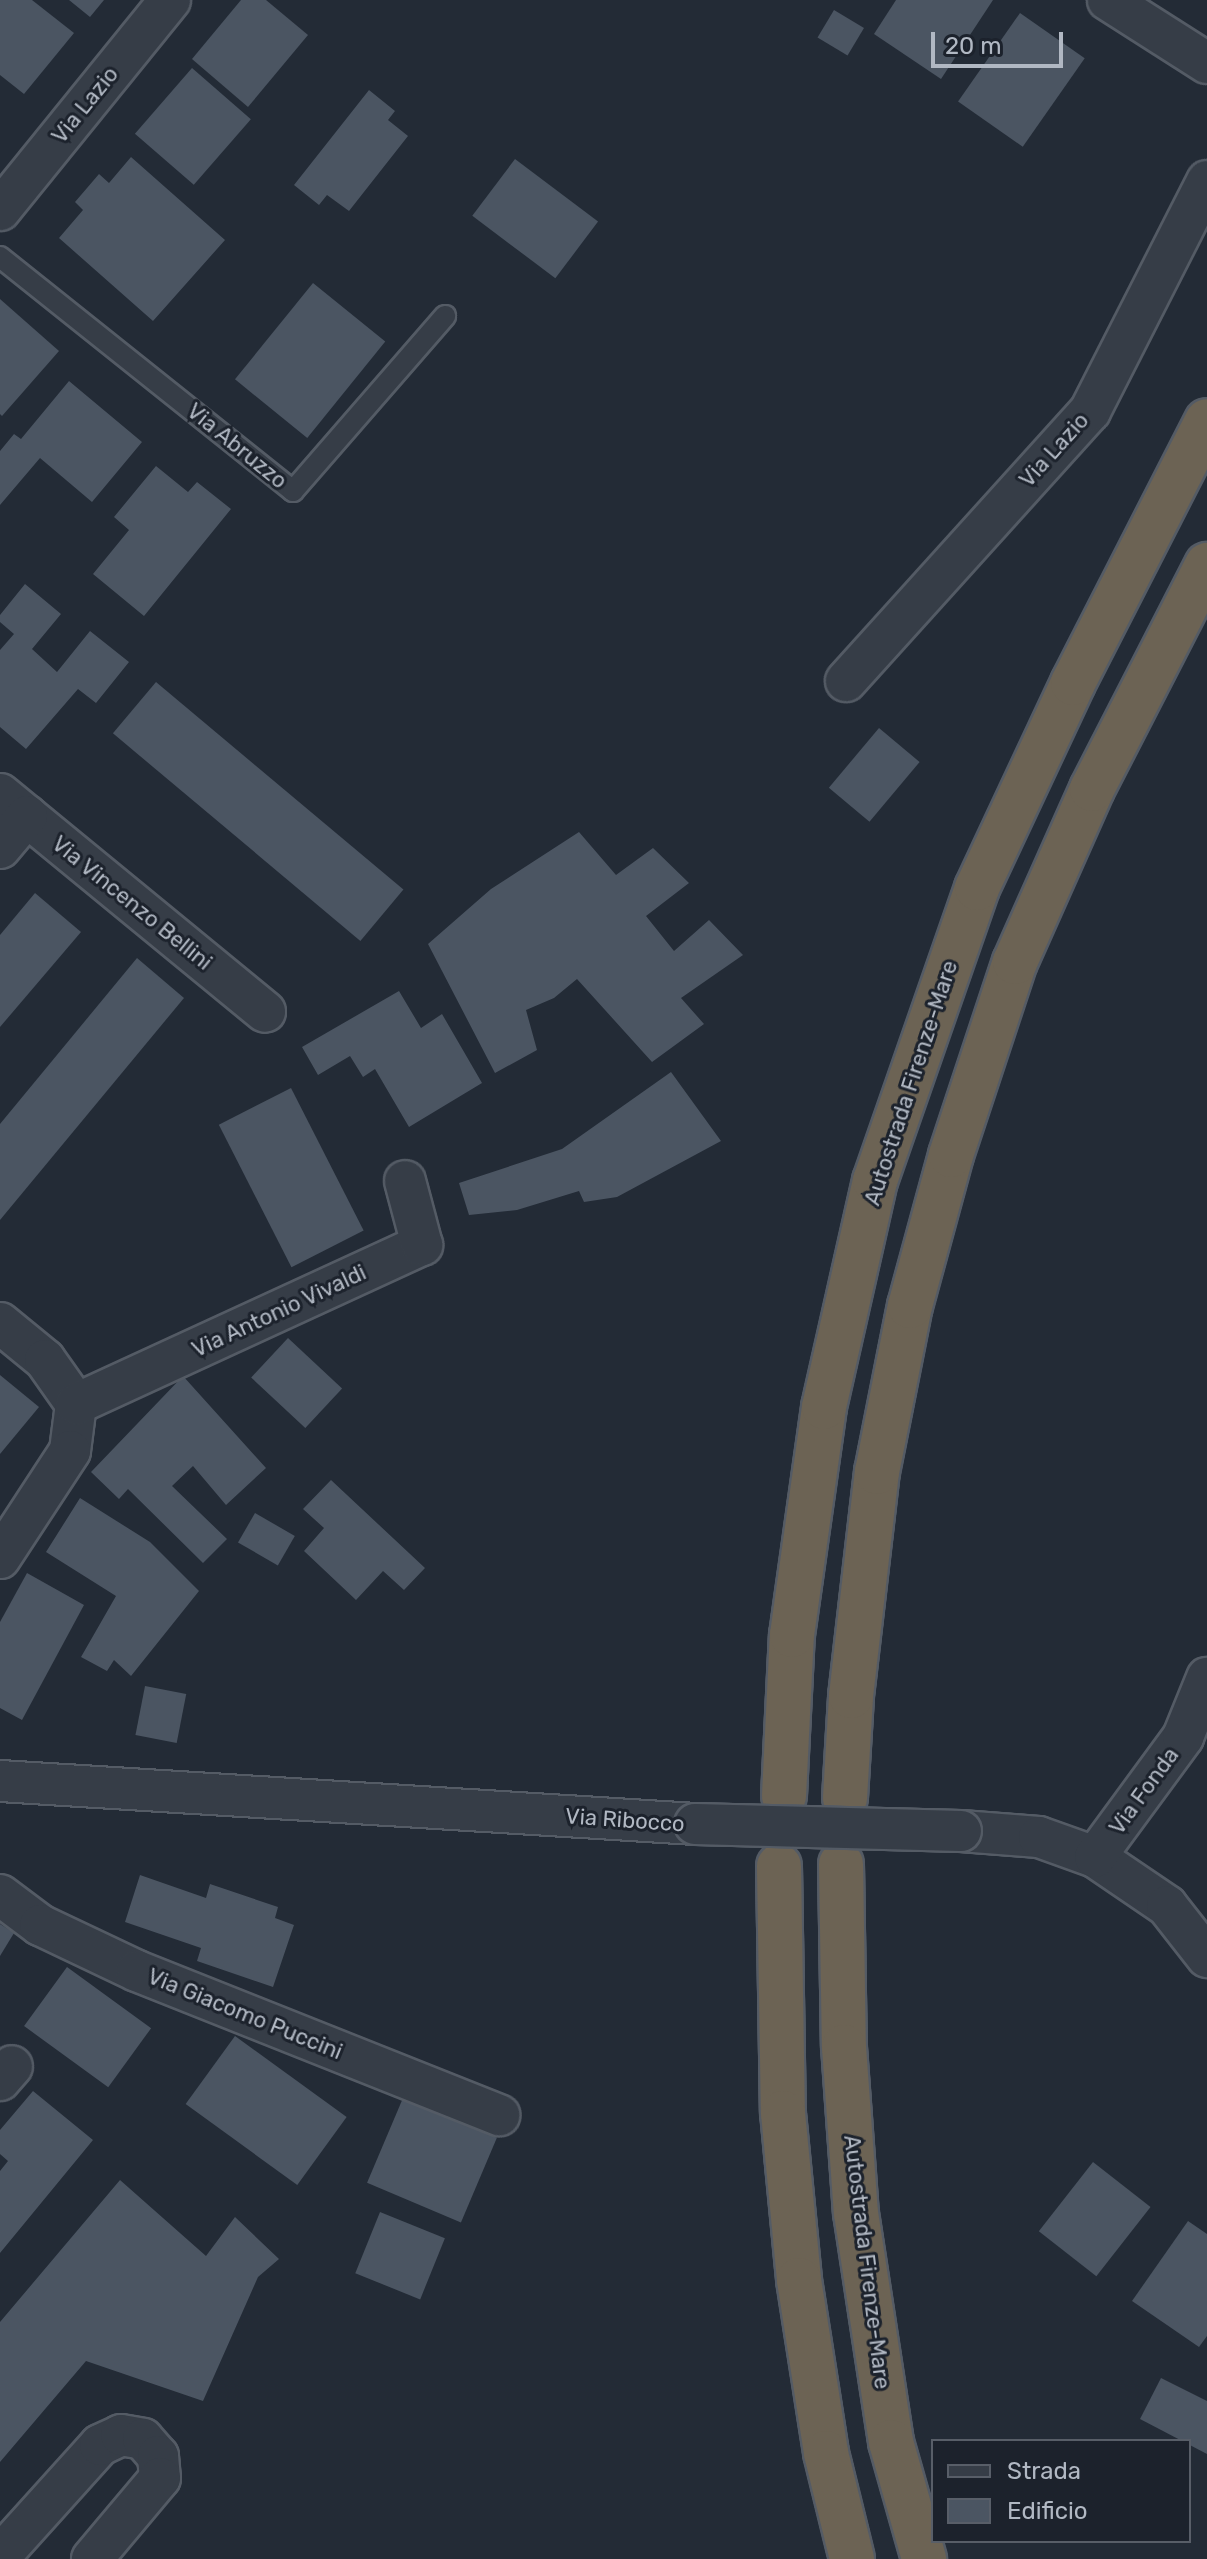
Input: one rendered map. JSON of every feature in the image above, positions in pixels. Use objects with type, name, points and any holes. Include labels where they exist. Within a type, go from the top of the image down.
[{"type":"highway","name":"Autostrada Firenze-Mare","points":[[784,1796],[792,1635],[824,1407],[875,1181],[977,888],[1073,683],[1207,421]]},
{"type":"highway","points":[[845,1798],[851,1696],[877,1472],[910,1306],[951,1155],[1015,962],[1092,789],[1207,565]]},
{"type":"highway","name":"Autostrada Firenze-Mare","points":[[841,1864],[844,2047],[856,2213],[891,2442],[924,2559]]},
{"type":"highway","points":[[779,1866],[783,2113],[799,2280],[826,2453],[852,2559]]},
{"type":"street","name":"Via Lazio","points":[[0,210],[170,0]]},
{"type":"street","points":[[1108,0],[1207,63]]},
{"type":"street","name":"Via Lazio","points":[[846,681],[1090,411],[1207,181]]},
{"type":"street","points":[[0,848],[13,805]]},
{"type":"street","name":"Via Vincenzo Bellini","points":[[13,805],[265,1012]]},
{"type":"street","name":"Via Antonio Vivaldi","points":[[76,1404],[422,1245],[405,1181]]},
{"type":"street","points":[[0,1323],[45,1360],[76,1404],[70,1451],[0,1558]]},
{"type":"street","name":"Via Fonda","points":[[1095,1857],[1183,1737],[1207,1678]]},
{"type":"street","name":"Via Ribocco","points":[[0,1781],[695,1824],[961,1831],[1039,1837],[1095,1857],[1167,1906],[1207,1957]]},
{"type":"street","name":"Via Giacomo Puccini","points":[[0,1895],[40,1925],[137,1971],[499,2115]]},
{"type":"street","points":[[0,2556],[100,2445],[121,2435],[143,2439],[158,2456],[160,2478],[92,2559]]},
{"type":"lane","name":"Via Abruzzo","points":[[0,257],[293,491],[445,316]]},
{"type":"building","points":[[0,0],[32,0],[74,33],[24,94],[0,75]]},
{"type":"building","points":[[69,0],[104,0],[90,17]]},
{"type":"building","points":[[241,0],[266,0],[308,35],[248,107],[192,59]]},
{"type":"building","points":[[896,0],[993,0],[941,79],[874,34]]},
{"type":"building","points":[[834,10],[864,28],[848,55],[818,37]]},
{"type":"building","points":[[1020,13],[1085,58],[1023,147],[958,101]]},
{"type":"building","points":[[192,68],[251,119],[194,185],[135,134]]},
{"type":"building","points":[[369,90],[395,111],[388,120],[408,136],[349,211],[327,195],[319,205],[294,185]]},
{"type":"building","points":[[131,157],[225,240],[153,321],[59,238],[83,210],[75,202],[99,174],[109,183]]},
{"type":"building","points":[[515,159],[598,222],[555,278],[472,216]]},
{"type":"building","points":[[313,283],[385,342],[307,438],[235,379]]},
{"type":"building","points":[[0,299],[59,351],[2,416],[0,414]]},
{"type":"building","points":[[69,381],[142,442],[92,502],[40,458],[0,505],[0,451],[14,434],[21,439]]},
{"type":"building","points":[[156,466],[188,492],[197,482],[231,509],[144,616],[93,574],[129,530],[114,517]]},
{"type":"building","points":[[25,584],[61,614],[32,649],[57,672],[90,631],[129,662],[96,703],[78,689],[26,749],[0,727],[0,650],[14,634],[0,622],[0,615]]},
{"type":"building","points":[[156,682],[403,890],[360,941],[113,733]]},
{"type":"building","points":[[879,728],[920,762],[869,822],[829,788]]},
{"type":"building","points":[[579,832],[616,875],[653,848],[689,883],[646,916],[674,951],[709,920],[743,955],[681,998],[704,1024],[652,1062],[577,979],[554,998],[526,1010],[537,1050],[495,1073],[428,944],[491,889]]},
{"type":"building","points":[[35,893],[81,932],[0,1027],[0,935]]},
{"type":"building","points":[[137,958],[184,998],[0,1220],[0,1124]]},
{"type":"building","points":[[399,991],[421,1028],[442,1014],[482,1083],[409,1127],[375,1069],[363,1077],[350,1056],[318,1075],[302,1047]]},
{"type":"building","points":[[671,1072],[721,1141],[617,1197],[584,1202],[579,1191],[517,1210],[469,1215],[459,1183],[562,1149]]},
{"type":"building","points":[[291,1088],[364,1231],[291,1267],[219,1125]]},
{"type":"building","points":[[288,1338],[342,1388],[305,1428],[251,1377]]},
{"type":"building","points":[[0,1375],[39,1407],[0,1454]]},
{"type":"building","points":[[183,1376],[266,1468],[226,1505],[193,1466],[172,1486],[227,1539],[203,1563],[128,1489],[119,1499],[91,1472]]},
{"type":"building","points":[[331,1480],[425,1568],[404,1590],[383,1571],[356,1600],[304,1551],[324,1528],[303,1509]]},
{"type":"building","points":[[80,1498],[150,1542],[199,1591],[131,1676],[114,1660],[107,1671],[81,1657],[116,1596],[46,1552]]},
{"type":"building","points":[[255,1513],[295,1536],[278,1565],[238,1542]]},
{"type":"building","points":[[27,1573],[84,1605],[22,1720],[0,1708],[0,1622]]},
{"type":"building","points":[[145,1686],[186,1694],[177,1743],[135,1735]]},
{"type":"building","points":[[140,1875],[206,1898],[210,1884],[278,1907],[275,1918],[294,1925],[273,1987],[197,1961],[201,1948],[125,1922]]},
{"type":"building","points":[[0,1924],[14,1933],[0,1956]]},
{"type":"building","points":[[67,1967],[151,2028],[108,2087],[24,2026]]},
{"type":"building","points":[[235,2036],[347,2117],[297,2185],[186,2104]]},
{"type":"building","points":[[33,2091],[93,2140],[0,2253],[0,2171],[8,2161],[0,2154],[0,2130]]},
{"type":"building","points":[[403,2098],[497,2138],[461,2223],[367,2183]]},
{"type":"building","points":[[1093,2162],[1151,2207],[1096,2276],[1039,2231]]},
{"type":"building","points":[[120,2180],[206,2256],[235,2217],[279,2259],[258,2277],[203,2401],[86,2361],[0,2462],[0,2322]]},
{"type":"building","points":[[380,2212],[445,2238],[420,2299],[355,2273]]},
{"type":"building","points":[[1188,2221],[1207,2234],[1207,2336],[1199,2347],[1132,2301]]},
{"type":"building","points":[[1161,2378],[1207,2401],[1207,2454],[1191,2446],[1191,2439],[1178,2439],[1140,2419]]}]
